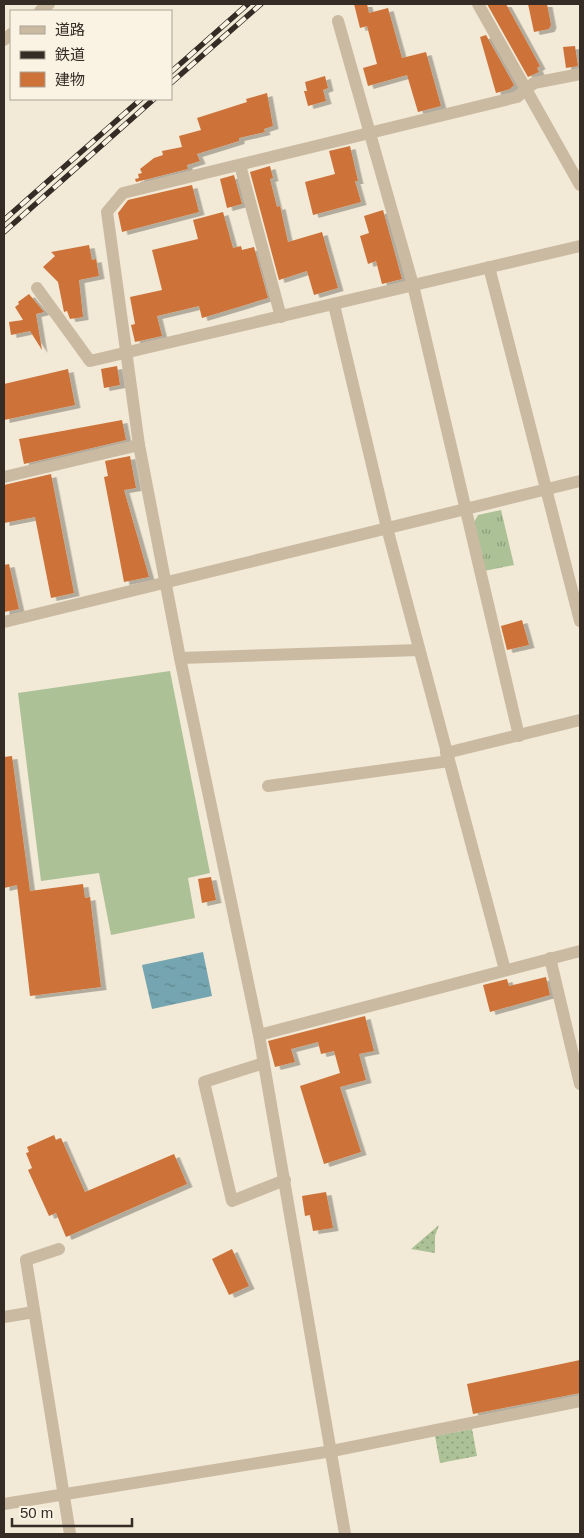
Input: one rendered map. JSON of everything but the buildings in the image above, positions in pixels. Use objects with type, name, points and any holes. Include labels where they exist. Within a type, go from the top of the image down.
[{"type":"street","points":[[478,4],[580,185]]},
{"type":"street","points":[[338,21],[413,285],[519,736]]},
{"type":"street","points":[[345,1534],[259,1035],[180,658],[140,445],[107,212],[124,193],[517,97],[534,83],[580,74]]},
{"type":"street","points":[[240,165],[281,317]]},
{"type":"street","points":[[37,288],[90,361],[489,267],[580,248]]},
{"type":"street","points":[[489,267],[580,621]]},
{"type":"street","points":[[334,305],[387,528],[505,970]]},
{"type":"street","points":[[4,476],[140,445]]},
{"type":"street","points":[[4,622],[464,508],[580,482]]},
{"type":"street","points":[[180,658],[419,650]]},
{"type":"street","points":[[268,786],[447,757],[580,720]]},
{"type":"street","points":[[259,1035],[580,951]]},
{"type":"street","points":[[550,958],[580,1084]]},
{"type":"street","points":[[264,1063],[204,1082],[232,1201],[285,1180]]},
{"type":"street","points":[[59,1249],[26,1260],[70,1534]]},
{"type":"street","points":[[4,1317],[34,1312]]},
{"type":"street","points":[[4,1504],[332,1451],[580,1401]]},
{"type":"green space","points":[[501,510],[514,565],[484,571],[473,524],[478,515]]},
{"type":"green space","points":[[170,671],[210,873],[188,878],[195,918],[111,935],[99,873],[41,881],[18,693]]},
{"type":"green space","points":[[439,1225],[435,1236],[435,1253],[411,1249]]},
{"type":"green space","points":[[472,1429],[477,1456],[440,1463],[435,1436]]},
{"type":"water","points":[[203,952],[212,996],[152,1009],[142,965]]},
{"type":"railway","points":[[172,71],[248,4]]},
{"type":"railway","points":[[172,82],[261,4]]},
{"type":"railway","points":[[4,220],[140,100]]},
{"type":"railway","points":[[4,232],[153,100]]}]
